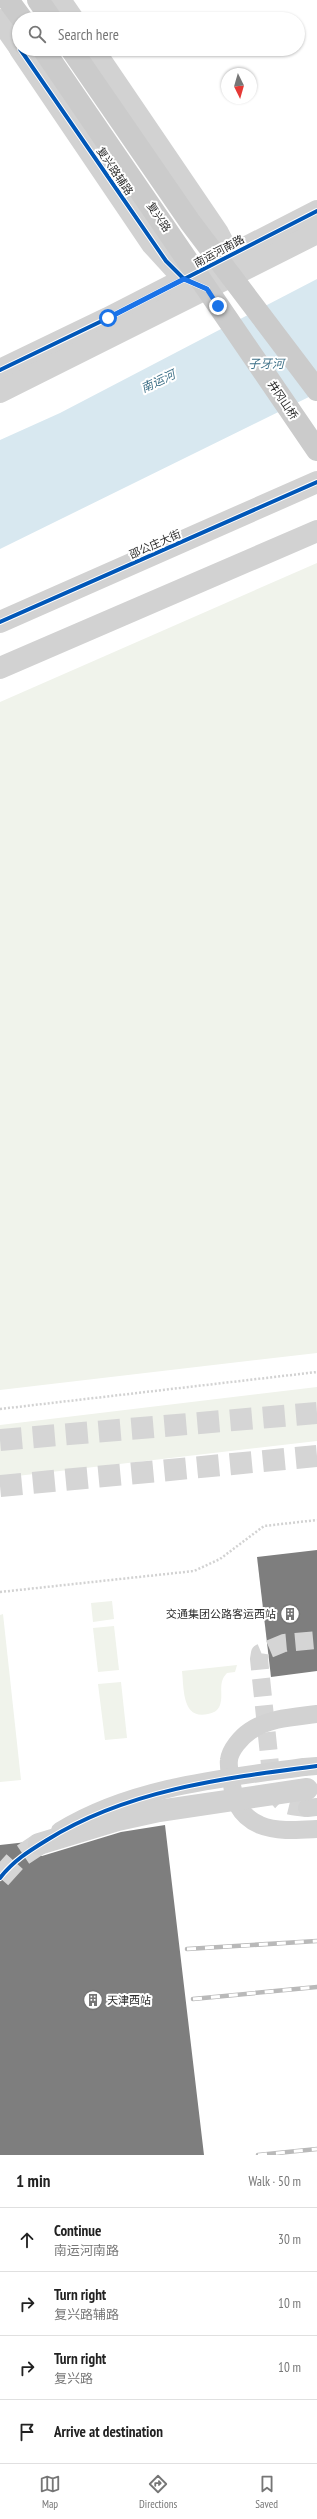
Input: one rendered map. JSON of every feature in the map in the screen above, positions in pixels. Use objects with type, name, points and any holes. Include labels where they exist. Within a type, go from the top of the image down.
[{"type":"main road","points":[[8,0],[17,12]]},
{"type":"main road","points":[[38,0],[46,12]]},
{"type":"main road","name":"复兴路","points":[[48,56],[202,287]]},
{"type":"main road","name":"复兴路","points":[[76,56],[231,272]]},
{"type":"main road","points":[[231,272],[317,390]]},
{"type":"main road","name":"井冈山桥","points":[[202,287],[312,443]]},
{"type":"street","points":[[60,0],[68,12]]},
{"type":"street","name":"复兴路辅路","points":[[0,20],[12,37]]},
{"type":"street","name":"复兴路辅路","points":[[25,56],[152,244],[202,287]]},
{"type":"street","points":[[98,56],[205,213],[231,272]]},
{"type":"street","name":"南运河南路","points":[[231,272],[317,210]]},
{"type":"street","name":"南运河南路","points":[[0,392],[231,272],[317,233]]},
{"type":"street","name":"南运河南路","points":[[0,370],[202,287]]},
{"type":"street","name":"邵公庄大街","points":[[0,622],[317,482]]},
{"type":"street","points":[[0,668],[317,531]]},
{"type":"street","points":[[317,1714],[282,1718],[261,1725],[249,1732],[235,1746],[229,1760],[234,1802],[243,1813],[260,1824],[275,1828],[317,1829]]},
{"type":"street","points":[[39,1844],[71,1824],[134,1799],[186,1787],[317,1766]]},
{"type":"street","points":[[39,1844],[118,1820],[159,1811],[317,1788]]},
{"type":"path","points":[[0,1408],[317,1372]]},
{"type":"path","points":[[0,1592],[194,1570],[220,1559],[264,1526],[317,1520]]},
{"type":"shaded area","points":[[317,563],[317,1353],[0,1390],[0,702]]},
{"type":"shaded area","points":[[317,1387],[317,1441],[0,1478],[0,1425]]},
{"type":"shaded area","points":[[112,1601],[114,1619],[93,1622],[91,1603]]},
{"type":"shaded area","points":[[3,1614],[21,1780],[0,1782],[0,1615]]},
{"type":"shaded area","points":[[114,1626],[119,1670],[98,1672],[93,1628]]},
{"type":"shaded area","points":[[237,1665],[235,1672],[227,1673],[222,1681],[221,1701],[217,1710],[208,1714],[200,1715],[193,1712],[189,1708],[184,1694],[182,1671]]},
{"type":"shaded area","points":[[121,1682],[127,1738],[105,1740],[98,1684]]},
{"type":"water","name":"子牙河","points":[[317,279],[317,393],[0,549],[0,440],[60,413]]},
{"type":"building","name":"交通集团公路客运西站","points":[[317,1550],[317,1671],[271,1677],[257,1557]]},
{"type":"building","name":"天津西站","points":[[165,1825],[204,2155],[0,2155],[0,1845],[27,1842],[31,1853],[42,1856],[121,1832]]},
{"type":"tunnel","points":[[0,1440],[317,1413]]},
{"type":"tunnel","points":[[0,1486],[317,1456]]},
{"type":"tunnel","points":[[307,1808],[284,1804],[278,1797],[272,1784],[259,1659],[260,1653],[284,1643],[317,1640]]},
{"type":"tunnel","points":[[0,1878],[18,1858],[39,1844]]},
{"type":"railway","points":[[187,1949],[317,1941]]},
{"type":"railway","points":[[193,1999],[317,1987]]},
{"type":"railway","points":[[258,2155],[317,2149]]},
{"type":"cycle path","points":[[25,56],[166,261],[184,279],[207,289]]},
{"type":"cycle path","points":[[0,370],[108,318],[317,211]]},
{"type":"cycle path","points":[[0,622],[317,482]]},
{"type":"cycle path","points":[[0,1878],[16,1861],[40,1844],[78,1823],[110,1809],[177,1789],[247,1776],[317,1766]]},
{"type":"place","name":"交通集团公路客运西站","points":[[290,1614]]},
{"type":"place","name":"天津西站","points":[[93,2000]]},
{"type":"route","points":[[108,318],[184,279],[207,289],[218,306]]},
{"type":"water label","name":"南运河","points":[[158,381]]}]
